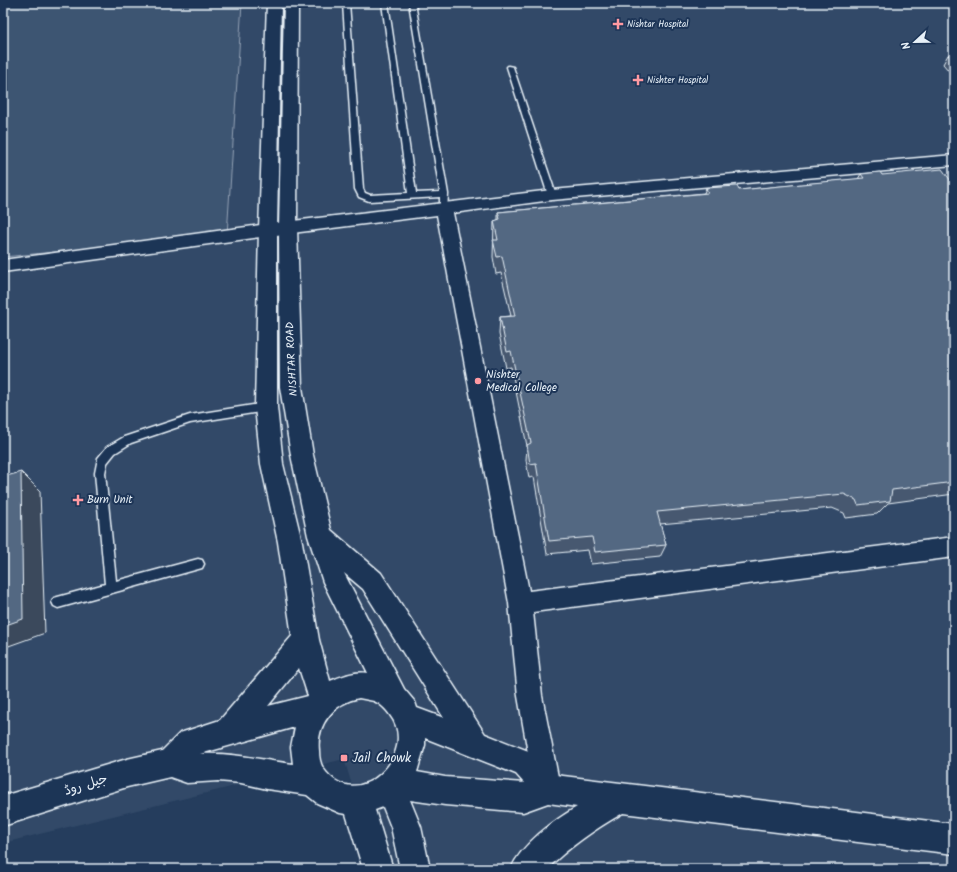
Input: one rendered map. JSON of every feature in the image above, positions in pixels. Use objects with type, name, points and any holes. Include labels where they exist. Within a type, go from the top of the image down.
[{"type":"main road","name":"NISHTAR ROAD","points":[[283,4],[278,229],[266,407],[272,464],[290,542],[306,640],[320,704]]},
{"type":"main road","name":"NISHTAR ROAD","points":[[278,229],[292,387],[302,455],[320,536],[334,582],[401,707]]},
{"type":"main road","points":[[320,536],[372,582],[474,742]]},
{"type":"main road","points":[[228,731],[306,640]]},
{"type":"main road","points":[[170,763],[190,743],[320,704],[334,693],[346,687],[359,685],[371,686],[383,690],[401,707],[474,742],[526,764],[548,789]]},
{"type":"main road","points":[[320,704],[305,731],[304,757],[313,781],[332,796],[357,801],[374,796],[391,785],[404,769],[410,752],[412,734],[401,707]]},
{"type":"main road","name":"جیل روڈ","points":[[3,811],[127,772],[170,763],[187,769],[218,767],[241,769],[267,775],[313,781]]},
{"type":"main road","points":[[391,785],[523,798],[548,789],[954,839]]},
{"type":"main road","points":[[391,785],[406,827],[415,869]]},
{"type":"main road","points":[[526,869],[553,842],[581,821],[620,798]]},
{"type":"main road","points":[[357,801],[378,869]]},
{"type":"street","points":[[3,266],[278,229],[444,201],[932,169],[954,160]]},
{"type":"street","points":[[444,201],[520,603],[530,696],[548,789]]},
{"type":"street","points":[[520,603],[954,547]]},
{"type":"lane","points":[[346,3],[359,189],[362,195],[369,198],[412,196],[444,201],[412,3]]},
{"type":"lane","points":[[385,3],[412,196]]},
{"type":"lane","points":[[510,67],[552,195]]},
{"type":"lane","points":[[111,587],[100,473],[102,461],[111,450],[128,440],[190,419],[266,407]]},
{"type":"lane","points":[[58,602],[198,564]]},
{"type":"shaded area","name":"Nishter Medical College","points":[[3,3],[954,3],[954,869],[378,869],[344,759],[3,843]]},
{"type":"shaded area","points":[[3,3],[242,3],[227,235],[3,257]]},
{"type":"building","points":[[954,54],[954,61],[948,55]]},
{"type":"building","points":[[942,169],[954,185],[954,482],[892,490],[890,501],[858,505],[856,500],[844,494],[657,512],[666,545],[595,552],[592,537],[549,541],[536,463],[530,464],[527,445],[531,443],[511,351],[507,352],[500,317],[515,316],[502,256],[497,257],[493,240],[498,240],[494,221],[500,219],[498,212],[708,193],[706,188],[737,186],[739,190],[864,178],[861,174],[880,172],[882,175]]},
{"type":"building","points":[[21,472],[23,619],[3,626],[3,477]]},
{"type":"place","name":"Nishtar Hospital","points":[[618,24]]},
{"type":"place","name":"Nishter Hospital","points":[[638,80]]},
{"type":"place","name":"Nishter Medical College","points":[[478,381]]},
{"type":"place","name":"Burn Unit","points":[[78,500]]},
{"type":"place","name":"Jail Chowk","points":[[344,758]]}]
